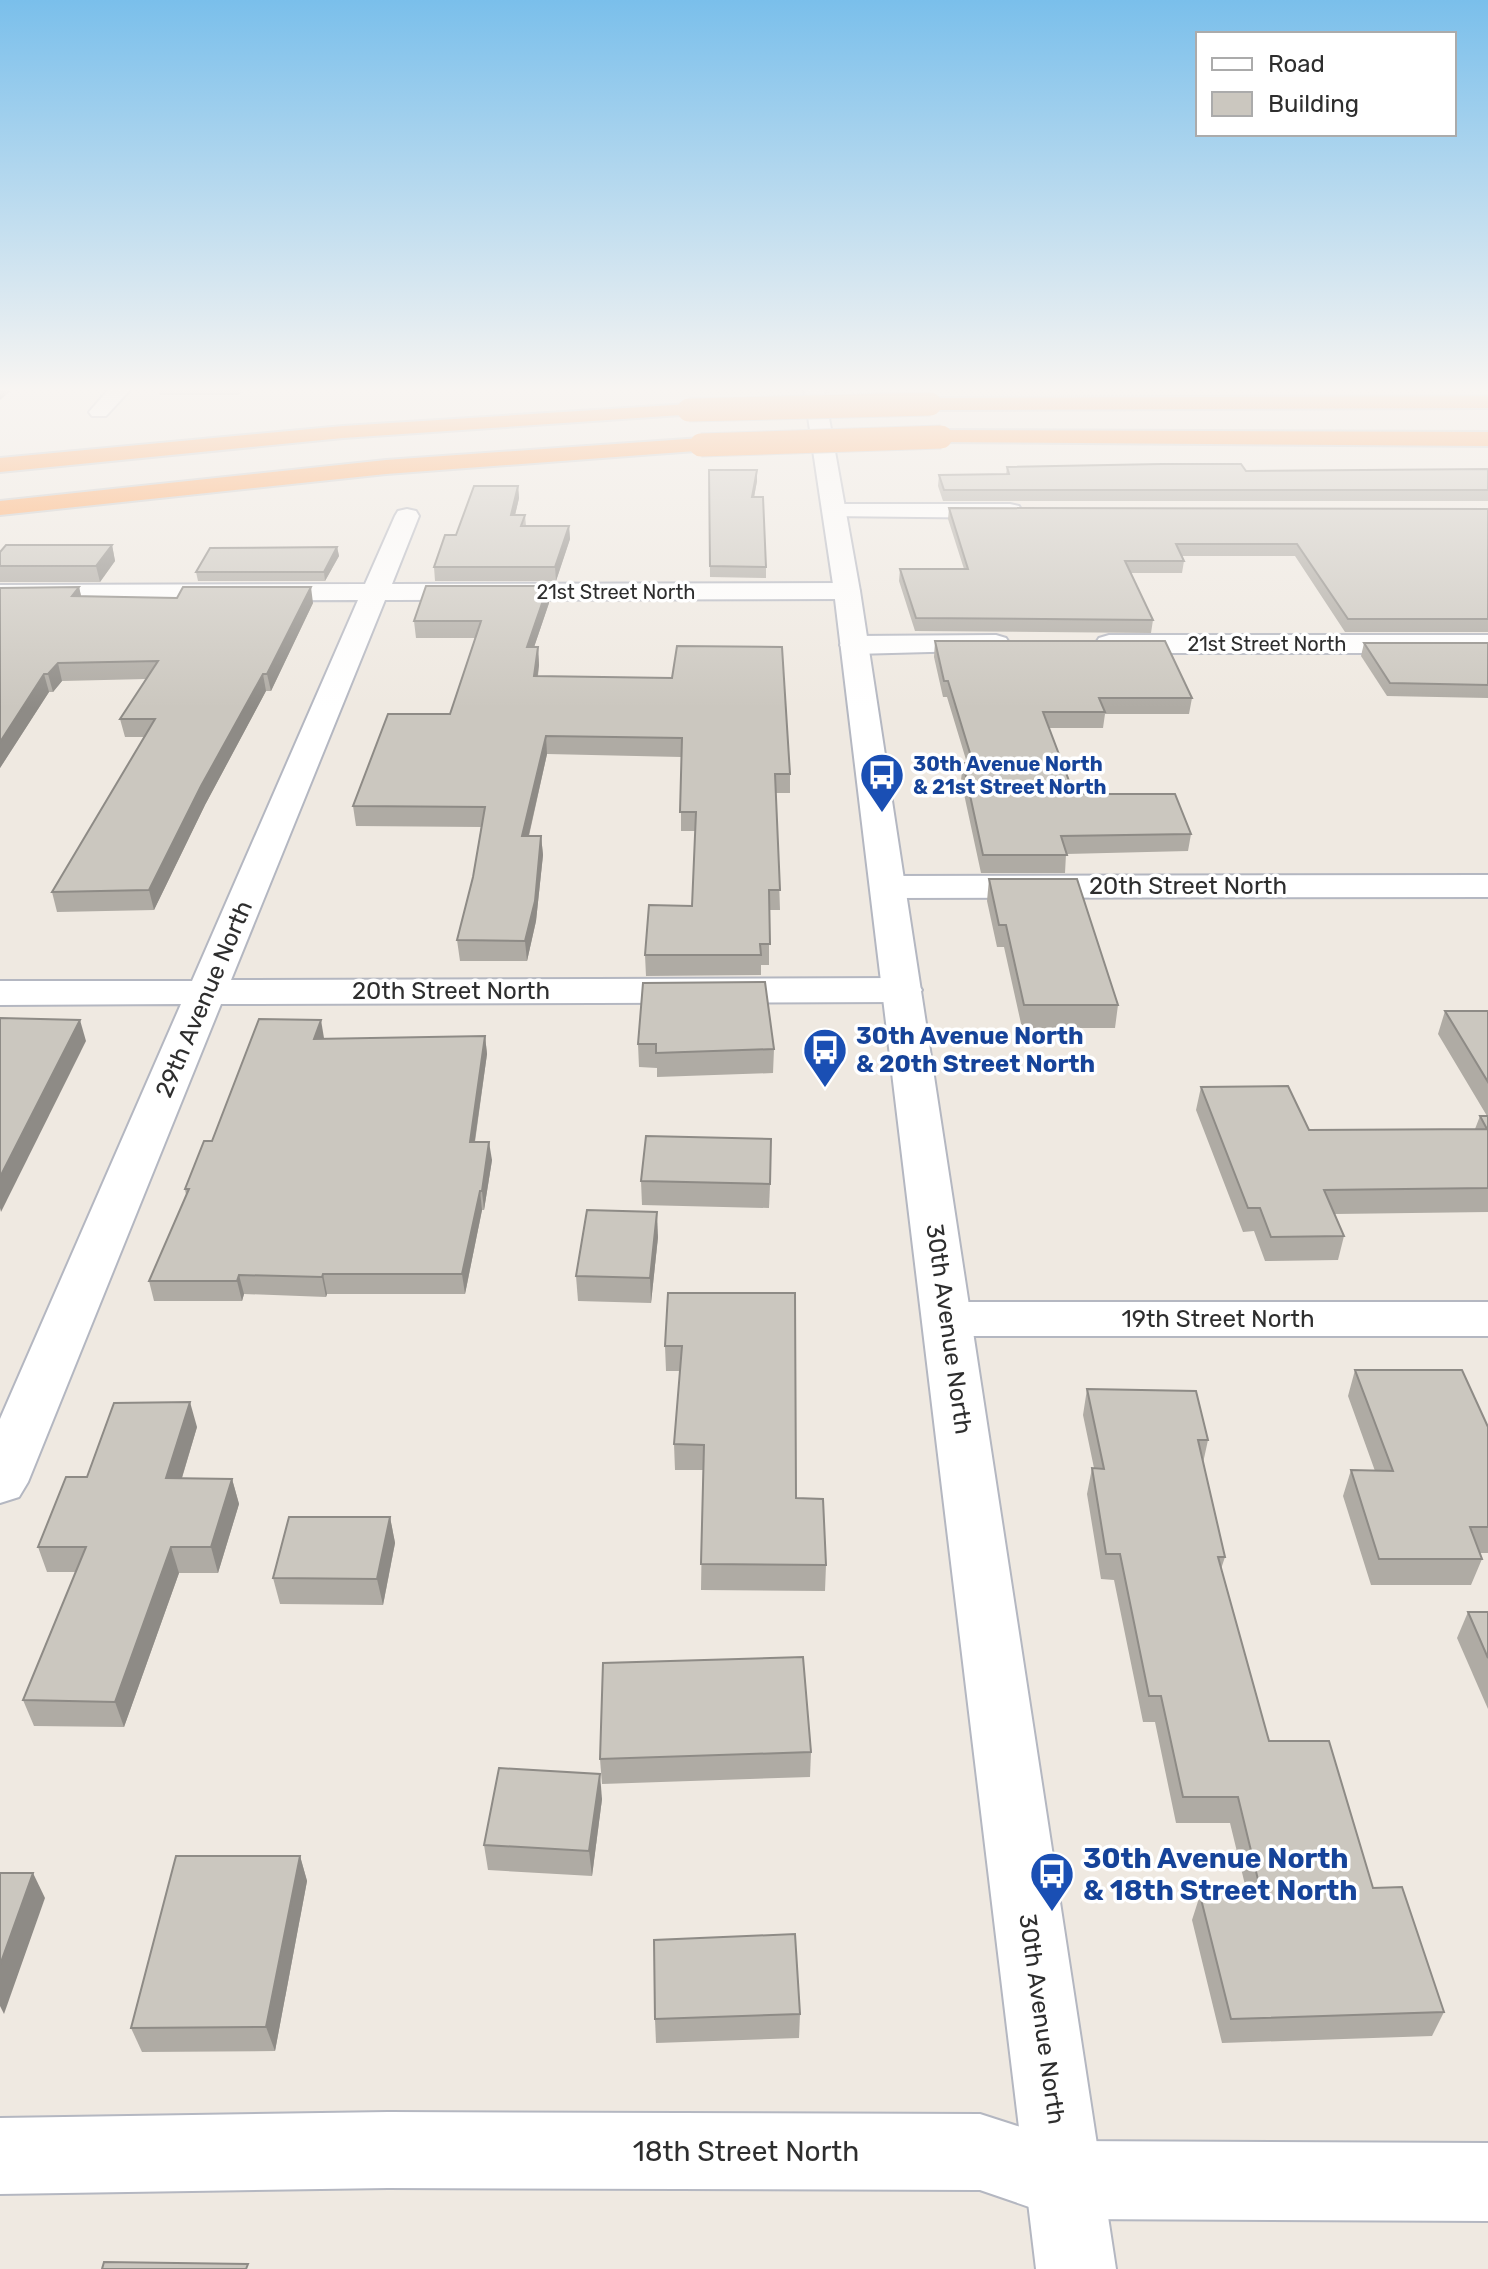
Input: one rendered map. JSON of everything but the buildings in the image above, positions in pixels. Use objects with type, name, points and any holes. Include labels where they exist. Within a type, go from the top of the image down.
[{"type":"highway","points":[[0,508],[116,496]]},
{"type":"street","name":"30th Avenue North","points":[[833,496],[1076,2269]]},
{"type":"street","points":[[836,511],[1027,511]]},
{"type":"street","name":"29th Avenue North","points":[[0,1482],[407,516]]},
{"type":"street","name":"21st Street North","points":[[0,593],[847,591]]},
{"type":"street","points":[[854,645],[1028,644]]},
{"type":"street","name":"21st Street North","points":[[1075,644],[1488,644]]},
{"type":"street","name":"20th Street North","points":[[888,887],[1488,886]]},
{"type":"street","name":"20th Street North","points":[[0,993],[902,990]]},
{"type":"street","name":"19th Street North","points":[[948,1319],[1488,1319]]},
{"type":"street","name":"18th Street North","points":[[0,2156],[388,2150],[980,2152],[1064,2180],[1488,2182]]},
{"type":"place","name":"30th Avenue North & 21st Street North","points":[[882,814]]},
{"type":"place","name":"30th Avenue North & 20th Street North","points":[[825,1089]]},
{"type":"place","name":"30th Avenue North & 18th Street North","points":[[1052,1913]]}]
